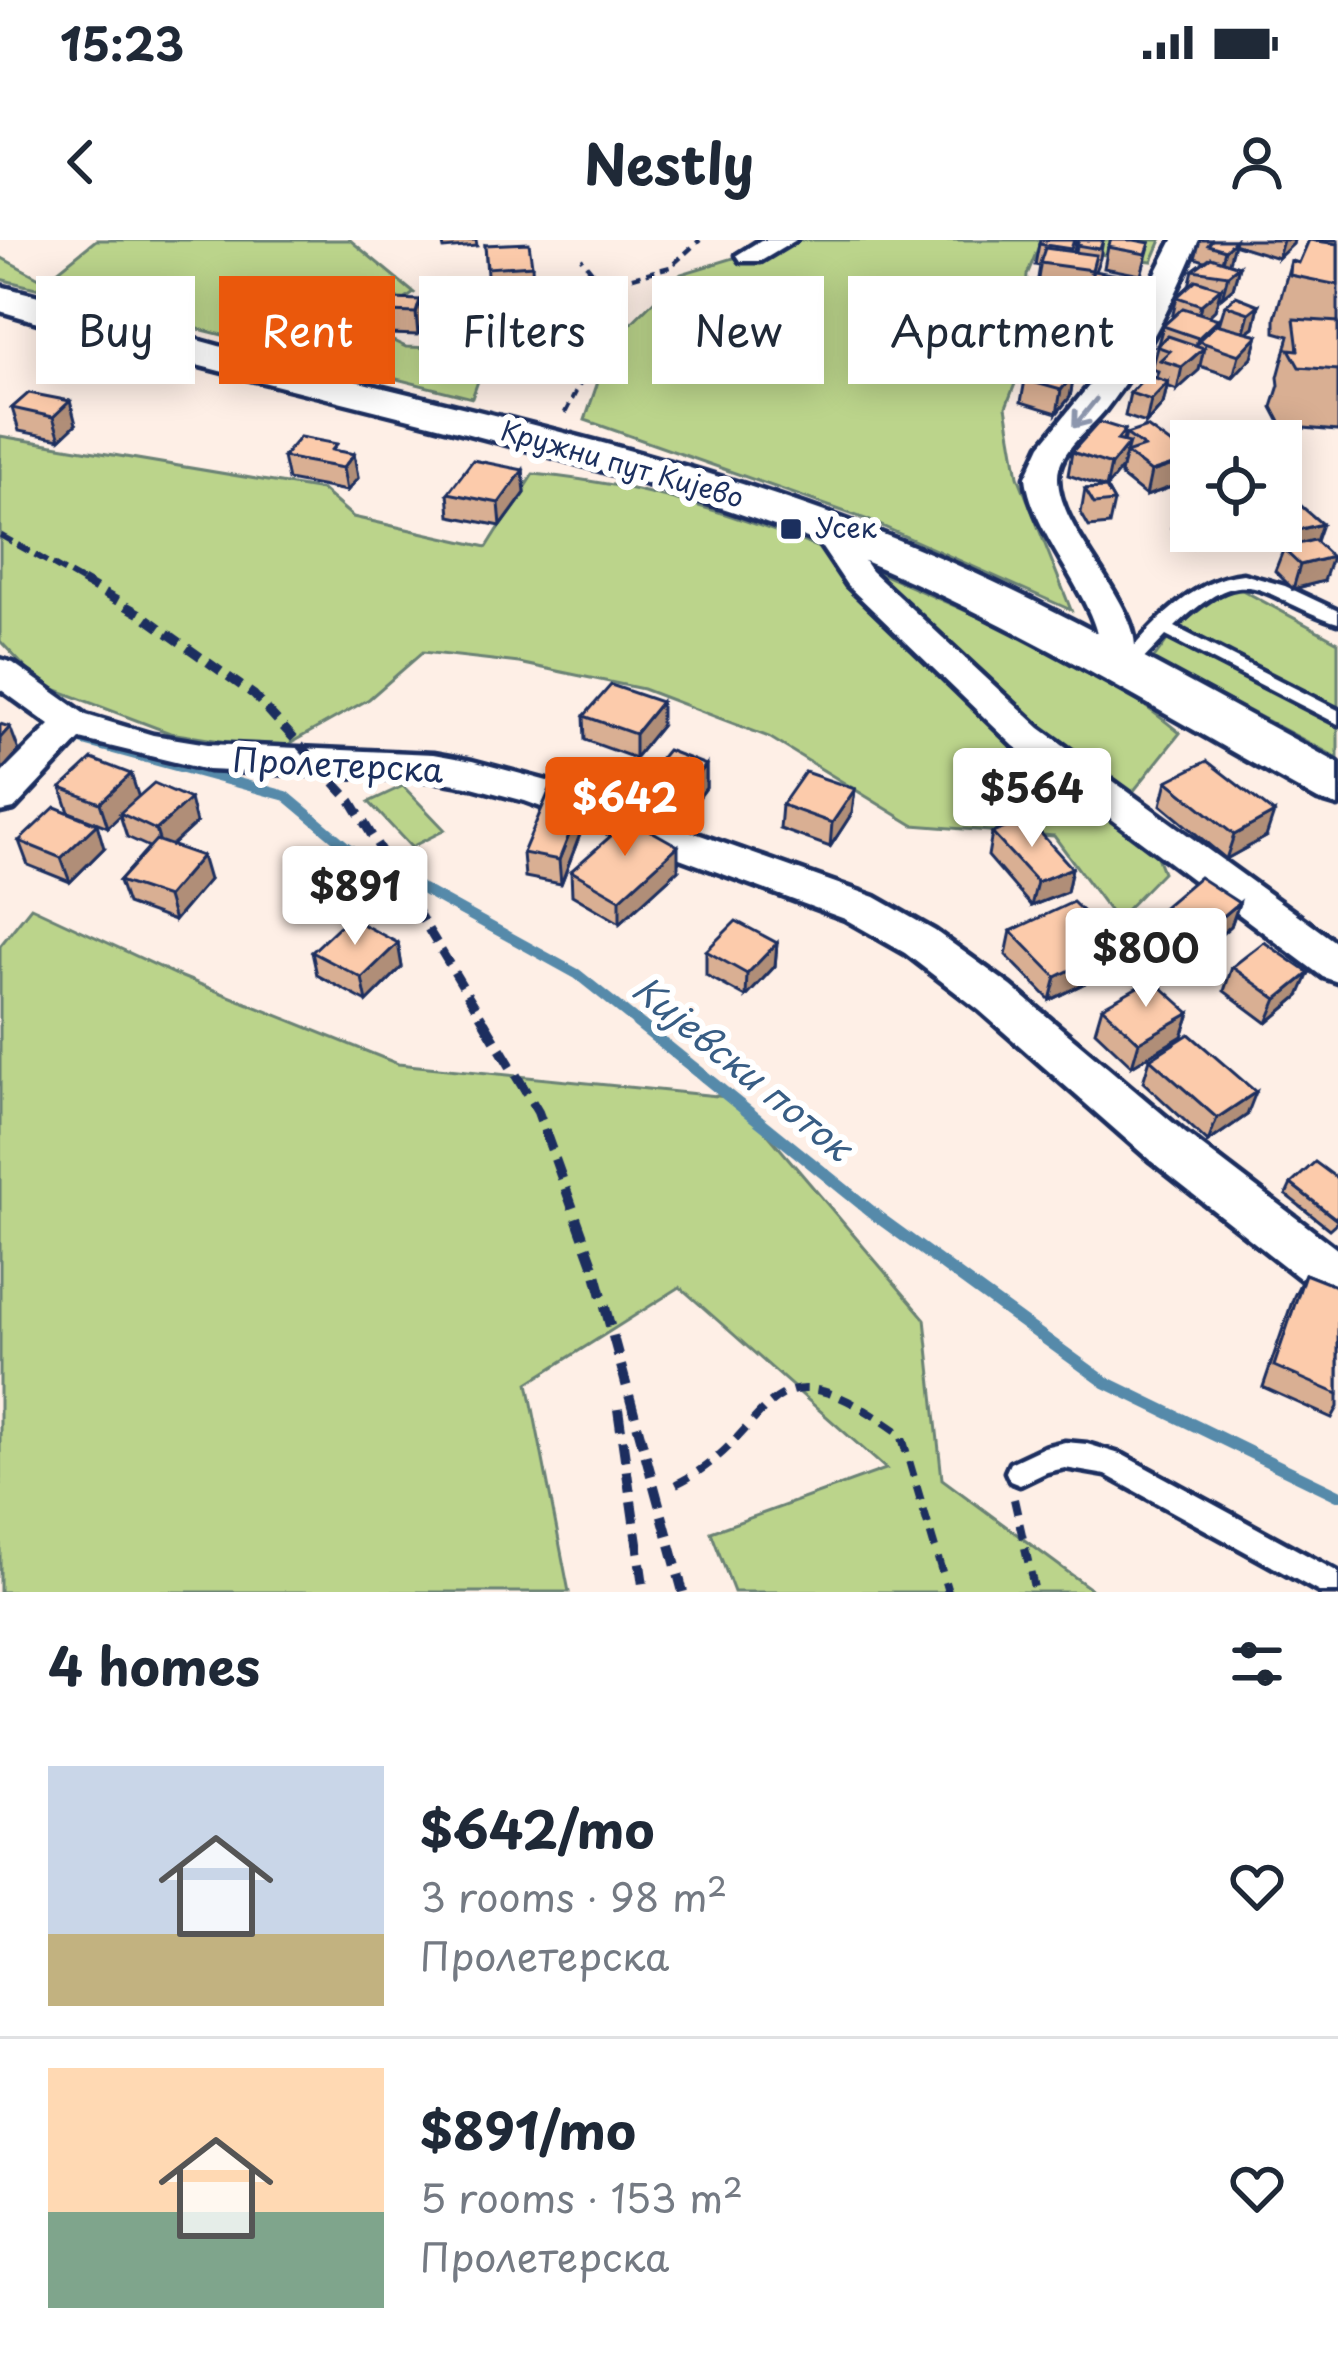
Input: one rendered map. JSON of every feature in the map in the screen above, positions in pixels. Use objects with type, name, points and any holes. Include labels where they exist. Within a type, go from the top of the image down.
[{"type":"main road","name":"Кружни пут Кијево","points":[[0,298],[91,327],[561,446],[827,530],[1003,605],[1121,664],[1338,787]]},
{"type":"street","points":[[751,255],[784,240]]},
{"type":"street","points":[[1121,664],[1115,626],[1053,515],[1042,478],[1050,455],[1111,380],[1143,328],[1186,240]]},
{"type":"street","points":[[827,530],[859,578],[1027,737],[1338,966]]},
{"type":"street","name":"Пролетерска","points":[[0,671],[73,724],[208,758],[433,767],[472,774],[537,791],[860,908],[920,942],[995,998],[1168,1147],[1338,1279]]},
{"type":"street","points":[[0,799],[73,724]]},
{"type":"lane","points":[[1121,664],[1206,591],[1238,579],[1338,618]]},
{"type":"lane","points":[[1166,629],[1338,718]]},
{"type":"lane","points":[[1020,1472],[1047,1456],[1078,1452],[1113,1464],[1338,1587]]},
{"type":"path","points":[[628,278],[670,267],[700,240]]},
{"type":"path","points":[[581,259],[595,276]]},
{"type":"path","points":[[561,446],[566,411],[578,384]]},
{"type":"path","points":[[676,1484],[701,1474],[776,1396],[814,1390],[843,1396],[901,1434],[948,1592]]},
{"type":"path","points":[[1020,1472],[1013,1502],[1035,1592]]},
{"type":"green space","points":[[96,240],[350,240],[393,276],[219,276],[219,334],[195,328],[195,276],[51,276]]},
{"type":"green space","points":[[793,240],[1161,240],[1152,261],[1039,246],[1027,276],[848,276],[848,384],[1015,384],[1006,407],[1018,476],[1071,610],[868,520],[585,420],[597,384],[628,384],[628,326],[652,303],[652,384],[824,384],[824,276],[681,274]]},
{"type":"green space","points":[[0,257],[36,276],[36,288],[0,279]]},
{"type":"green space","points":[[395,277],[414,293],[395,307]]},
{"type":"green space","points":[[395,342],[419,347],[419,384],[477,384],[472,398],[395,379]]},
{"type":"green space","points":[[0,436],[322,490],[353,517],[487,547],[533,474],[641,491],[798,540],[1040,645],[1126,693],[1180,733],[1132,793],[1163,872],[1116,920],[1054,836],[913,825],[769,737],[643,689],[519,663],[423,652],[369,699],[278,750],[170,733],[41,684],[0,641]]},
{"type":"green space","points":[[1233,585],[1338,642],[1338,758],[1153,660],[1190,608]]},
{"type":"green space","points":[[403,786],[445,830],[411,847],[369,802]]},
{"type":"green space","points":[[31,907],[177,975],[398,1064],[737,1098],[925,1319],[942,1479],[1095,1592],[734,1592],[711,1532],[886,1469],[680,1287],[528,1383],[569,1592],[0,1592],[0,946]]},
{"type":"building","points":[[1040,240],[1074,240],[1071,249],[1039,244]]},
{"type":"building","points":[[1079,240],[1103,240],[1100,249],[1077,245]]},
{"type":"building","points":[[1111,240],[1150,243],[1146,254],[1108,247]]},
{"type":"building","points":[[1212,240],[1235,240],[1225,250],[1208,245]]},
{"type":"building","points":[[1309,240],[1338,244],[1338,285],[1290,275],[1291,261],[1299,263]]},
{"type":"building","points":[[529,243],[532,265],[487,268],[485,245]]},
{"type":"building","points":[[1045,248],[1096,255],[1092,270],[1040,263]]},
{"type":"building","points":[[1211,257],[1239,266],[1228,275],[1193,270]]},
{"type":"building","points":[[1196,280],[1221,288],[1201,305],[1177,297]]},
{"type":"building","points":[[1236,296],[1259,305],[1249,313],[1225,305]]},
{"type":"building","points":[[395,299],[419,300],[416,313],[395,312]]},
{"type":"building","points":[[1183,308],[1218,319],[1198,338],[1163,326]]},
{"type":"building","points":[[1294,319],[1338,322],[1338,370],[1299,367],[1289,349],[1298,350]]},
{"type":"building","points":[[1216,324],[1258,335],[1239,355],[1198,341]]},
{"type":"building","points":[[1168,336],[1204,348],[1182,367],[1160,360],[1170,351],[1156,346]]},
{"type":"building","points":[[1156,378],[1168,382],[1151,400],[1130,393],[1138,384],[1156,384]]},
{"type":"building","points":[[29,393],[70,401],[53,417],[12,408]]},
{"type":"building","points":[[1099,422],[1125,430],[1117,440],[1129,443],[1111,465],[1072,452]]},
{"type":"building","points":[[1147,427],[1170,444],[1170,466],[1151,472],[1126,453],[1144,447],[1126,434]]},
{"type":"building","points":[[300,437],[337,444],[332,450],[354,454],[343,468],[283,457]]},
{"type":"building","points":[[473,460],[523,470],[499,503],[448,493]]},
{"type":"building","points":[[1106,488],[1114,502],[1094,504],[1085,489]]},
{"type":"building","points":[[1302,507],[1322,524],[1302,529]]},
{"type":"building","points":[[1314,540],[1332,557],[1300,565],[1286,552],[1302,552],[1302,543]]},
{"type":"building","points":[[611,685],[661,702],[635,734],[584,716]]},
{"type":"building","points":[[667,750],[706,765],[689,787],[649,772]]},
{"type":"building","points":[[92,759],[131,774],[100,803],[61,788]]},
{"type":"building","points":[[1207,761],[1274,813],[1234,835],[1167,781]]},
{"type":"building","points":[[805,772],[855,789],[832,823],[782,805]]},
{"type":"building","points":[[154,783],[190,799],[156,830],[120,813]]},
{"type":"building","points":[[551,787],[583,800],[559,860],[523,853]]},
{"type":"building","points":[[55,807],[97,824],[61,858],[19,841]]},
{"type":"building","points":[[630,819],[678,846],[620,899],[571,871]]},
{"type":"building","points":[[1028,819],[1072,868],[1037,882],[992,833]]},
{"type":"building","points":[[156,840],[202,856],[167,897],[119,881]]},
{"type":"building","points":[[1199,877],[1239,903],[1187,947],[1147,921]]},
{"type":"building","points":[[1073,902],[1118,946],[1056,977],[1011,931]]},
{"type":"building","points":[[349,917],[398,943],[362,978],[312,952]]},
{"type":"building","points":[[736,921],[777,943],[747,974],[706,951]]},
{"type":"building","points":[[1264,942],[1309,973],[1277,999],[1232,967]]},
{"type":"building","points":[[1152,979],[1190,1013],[1139,1042],[1102,1007]]},
{"type":"building","points":[[1189,1034],[1256,1092],[1217,1118],[1150,1059]]},
{"type":"building","points":[[1315,1162],[1338,1179],[1335,1218],[1291,1184]]},
{"type":"building","points":[[1305,1274],[1338,1287],[1338,1394],[1274,1366]]},
{"type":"waterway","name":"Кијевски поток","points":[[84,741],[286,796],[348,848],[577,974],[641,1025]]},
{"type":"waterway","name":"Кијевски поток","points":[[637,1022],[878,1217],[1105,1382],[1338,1495]]},
{"type":"railway","points":[[0,535],[87,584]]},
{"type":"railway","points":[[82,581],[142,615],[254,695],[351,801],[486,1025]]},
{"type":"railway","points":[[484,1022],[538,1112],[594,1267],[683,1592]]},
{"type":"railway","points":[[618,1409],[644,1592]]},
{"type":"place","name":"Усек","points":[[791,529]]}]
